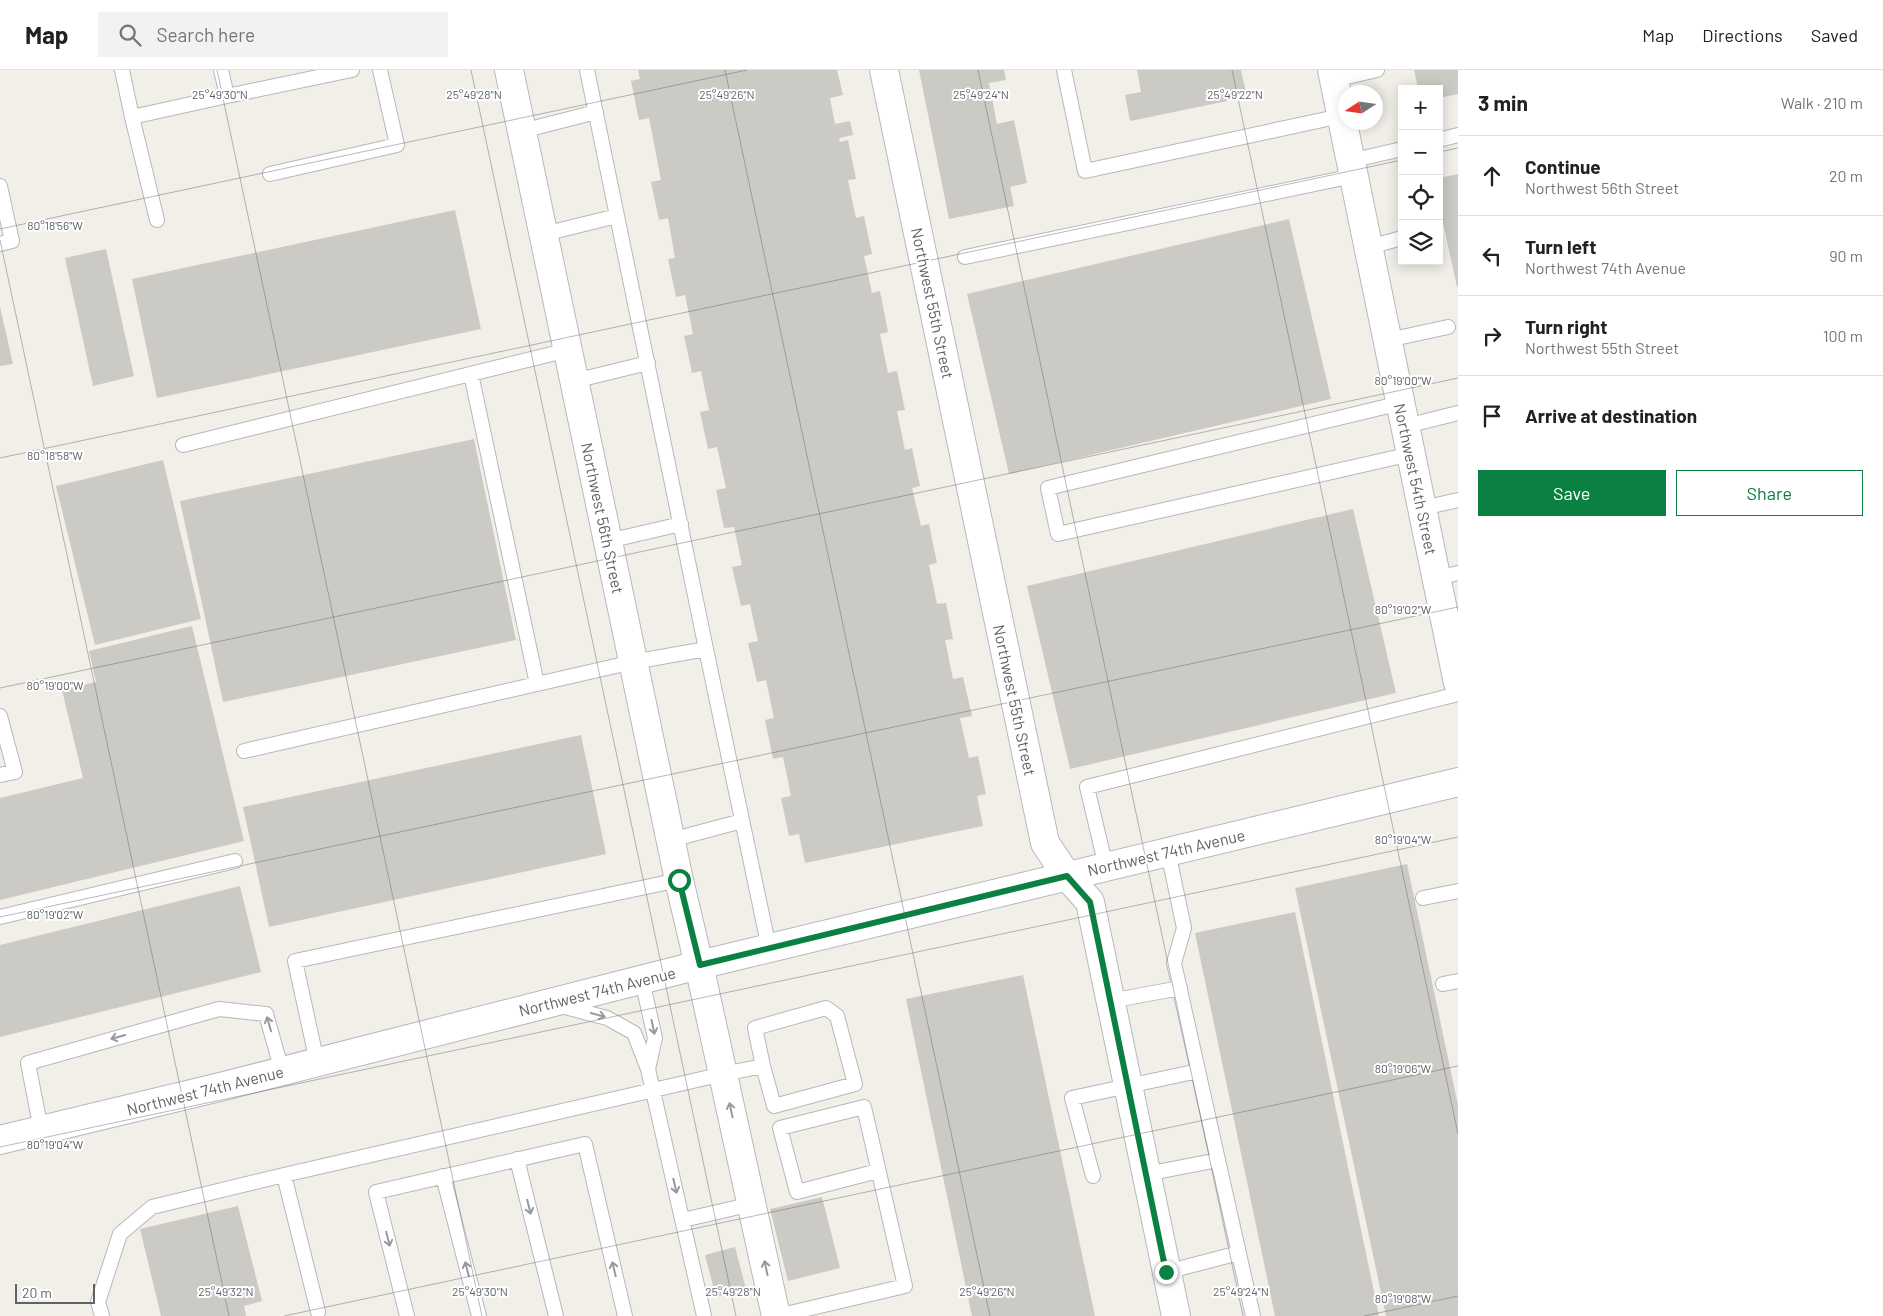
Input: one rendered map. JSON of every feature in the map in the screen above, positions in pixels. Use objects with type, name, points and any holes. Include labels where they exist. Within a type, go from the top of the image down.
[{"type":"street","name":"Northwest 56th Street","points":[[509,70],[670,840],[700,965],[777,1316]]},
{"type":"street","name":"Northwest 55th Street","points":[[884,70],[1045,843],[1067,876],[1090,902],[1176,1316]]},
{"type":"street","name":"Northwest 54th Street","points":[[1333,75],[1338,101]]},
{"type":"street","name":"Northwest 54th Street","points":[[1344,130],[1423,508],[1447,576],[1458,683]]},
{"type":"street","name":"Northwest 74th Avenue","points":[[0,1140],[769,948],[1458,782]]},
{"type":"lane","points":[[122,70],[157,220]]},
{"type":"lane","points":[[221,70],[227,96]]},
{"type":"lane","points":[[132,117],[352,70]]},
{"type":"lane","points":[[270,174],[397,145],[380,70]]},
{"type":"lane","points":[[587,70],[769,948]]},
{"type":"lane","points":[[1064,70],[1085,170],[1338,117]]},
{"type":"lane","points":[[1333,75],[1377,70]]},
{"type":"lane","points":[[522,131],[596,112]]},
{"type":"lane","points":[[1443,139],[1458,135]]},
{"type":"lane","points":[[965,257],[1352,169],[1398,151]]},
{"type":"lane","points":[[0,186],[12,241],[0,244]]},
{"type":"lane","points":[[544,234],[617,216]]},
{"type":"lane","points":[[1368,247],[1398,239]]},
{"type":"lane","points":[[1388,340],[1448,327]]},
{"type":"lane","points":[[184,445],[568,350]]},
{"type":"lane","points":[[574,381],[648,363]]},
{"type":"lane","points":[[472,374],[537,684]]},
{"type":"lane","points":[[1412,454],[1058,534],[1048,488],[1403,414],[1458,413]]},
{"type":"lane","points":[[1423,508],[1458,500]]},
{"type":"lane","points":[[608,541],[682,524]]},
{"type":"lane","points":[[244,751],[633,662],[706,649]]},
{"type":"lane","points":[[1106,867],[1088,787],[1458,694]]},
{"type":"lane","points":[[0,716],[15,772],[0,775]]},
{"type":"lane","points":[[670,840],[742,821]]},
{"type":"lane","points":[[1168,852],[1184,928],[1174,963],[1253,1316]]},
{"type":"lane","points":[[0,916],[234,861]]},
{"type":"lane","points":[[317,1062],[294,961],[679,880]]},
{"type":"lane","points":[[1423,898],[1458,891]]},
{"type":"lane","points":[[642,980],[655,1038],[648,1069]]},
{"type":"lane","points":[[1443,984],[1458,981]]},
{"type":"lane","points":[[1110,1001],[1180,988]]},
{"type":"lane","points":[[550,1003],[607,1018],[634,1033],[654,1090],[704,1316]]},
{"type":"lane","points":[[826,1008],[837,1016],[855,1084],[774,1106],[763,1066],[755,1028],[826,1008]]},
{"type":"lane","points":[[42,1130],[28,1063],[218,1009],[266,1014],[282,1071]]},
{"type":"lane","points":[[102,1316],[98,1302],[120,1234],[152,1207],[284,1174],[763,1066]]},
{"type":"lane","points":[[1093,1176],[1072,1098],[1198,1071]]},
{"type":"lane","points":[[777,1316],[904,1286],[864,1108],[780,1128],[797,1192],[878,1171]]},
{"type":"lane","points":[[407,1316],[376,1192],[585,1144],[625,1316]]},
{"type":"lane","points":[[517,1159],[556,1316]]},
{"type":"lane","points":[[1146,1174],[1218,1160]]},
{"type":"lane","points":[[284,1174],[318,1312]]},
{"type":"lane","points":[[443,1176],[478,1316]]},
{"type":"lane","points":[[683,1220],[752,1204]]},
{"type":"lane","points":[[1166,1272],[1239,1253]]},
{"type":"building","points":[[638,70],[837,70],[843,95],[830,98],[835,124],[850,121],[853,135],[839,138],[840,142],[848,140],[856,179],[848,180],[856,218],[864,216],[872,254],[864,256],[872,293],[880,291],[888,332],[880,334],[888,373],[897,371],[905,410],[897,411],[905,450],[912,448],[920,486],[912,488],[921,526],[929,524],[937,563],[929,565],[937,604],[946,603],[953,639],[945,640],[953,679],[963,677],[972,716],[960,718],[969,758],[978,756],[986,794],[977,796],[983,826],[805,863],[799,834],[789,836],[781,798],[791,796],[783,757],[773,759],[765,720],[774,718],[766,680],[757,682],[748,643],[758,641],[750,604],[741,606],[732,567],[742,565],[734,527],[724,528],[716,490],[726,488],[717,447],[708,449],[700,412],[709,410],[701,371],[692,373],[684,336],[693,334],[685,295],[676,297],[668,259],[675,258],[668,218],[659,220],[651,182],[661,180],[649,118],[639,120],[631,81],[640,79]]},
{"type":"building","points":[[919,70],[1004,70],[1006,80],[989,83],[997,124],[1014,120],[1027,183],[1010,187],[1014,206],[949,219]]},
{"type":"building","points":[[1137,70],[1241,70],[1247,97],[1130,121],[1125,95],[1141,92]]},
{"type":"building","points":[[1414,70],[1458,70],[1458,94],[1443,97],[1443,85],[1417,85]]},
{"type":"building","points":[[1458,174],[1458,287],[1443,222],[1443,177]]},
{"type":"building","points":[[455,210],[481,329],[157,398],[132,279]]},
{"type":"building","points":[[1289,219],[1331,399],[1009,474],[967,294]]},
{"type":"building","points":[[106,249],[134,376],[93,386],[65,258]]},
{"type":"building","points":[[0,307],[13,364],[0,366]]},
{"type":"building","points":[[474,439],[516,640],[223,702],[180,501]]},
{"type":"building","points":[[163,460],[201,619],[95,645],[56,486]]},
{"type":"building","points":[[1353,509],[1396,693],[1070,769],[1027,586]]},
{"type":"building","points":[[192,626],[244,841],[0,900],[0,798],[83,778],[62,690],[96,682],[89,651]]},
{"type":"building","points":[[581,735],[606,854],[269,927],[243,807]]},
{"type":"building","points":[[1407,864],[1458,1105],[1458,1316],[1386,1316],[1295,888]]},
{"type":"building","points":[[240,886],[261,972],[0,1037],[0,945]]},
{"type":"building","points":[[1295,912],[1379,1316],[1275,1316],[1195,933]]},
{"type":"building","points":[[1023,975],[1095,1316],[972,1316],[906,999]]},
{"type":"building","points":[[822,1197],[840,1268],[788,1281],[770,1209]]},
{"type":"building","points":[[238,1206],[262,1301],[244,1306],[246,1316],[161,1316],[140,1229]]},
{"type":"building","points":[[735,1247],[746,1289],[716,1297],[705,1255]]},
{"type":"route","points":[[679,880],[700,965],[1067,876],[1090,902],[1166,1272]]}]
